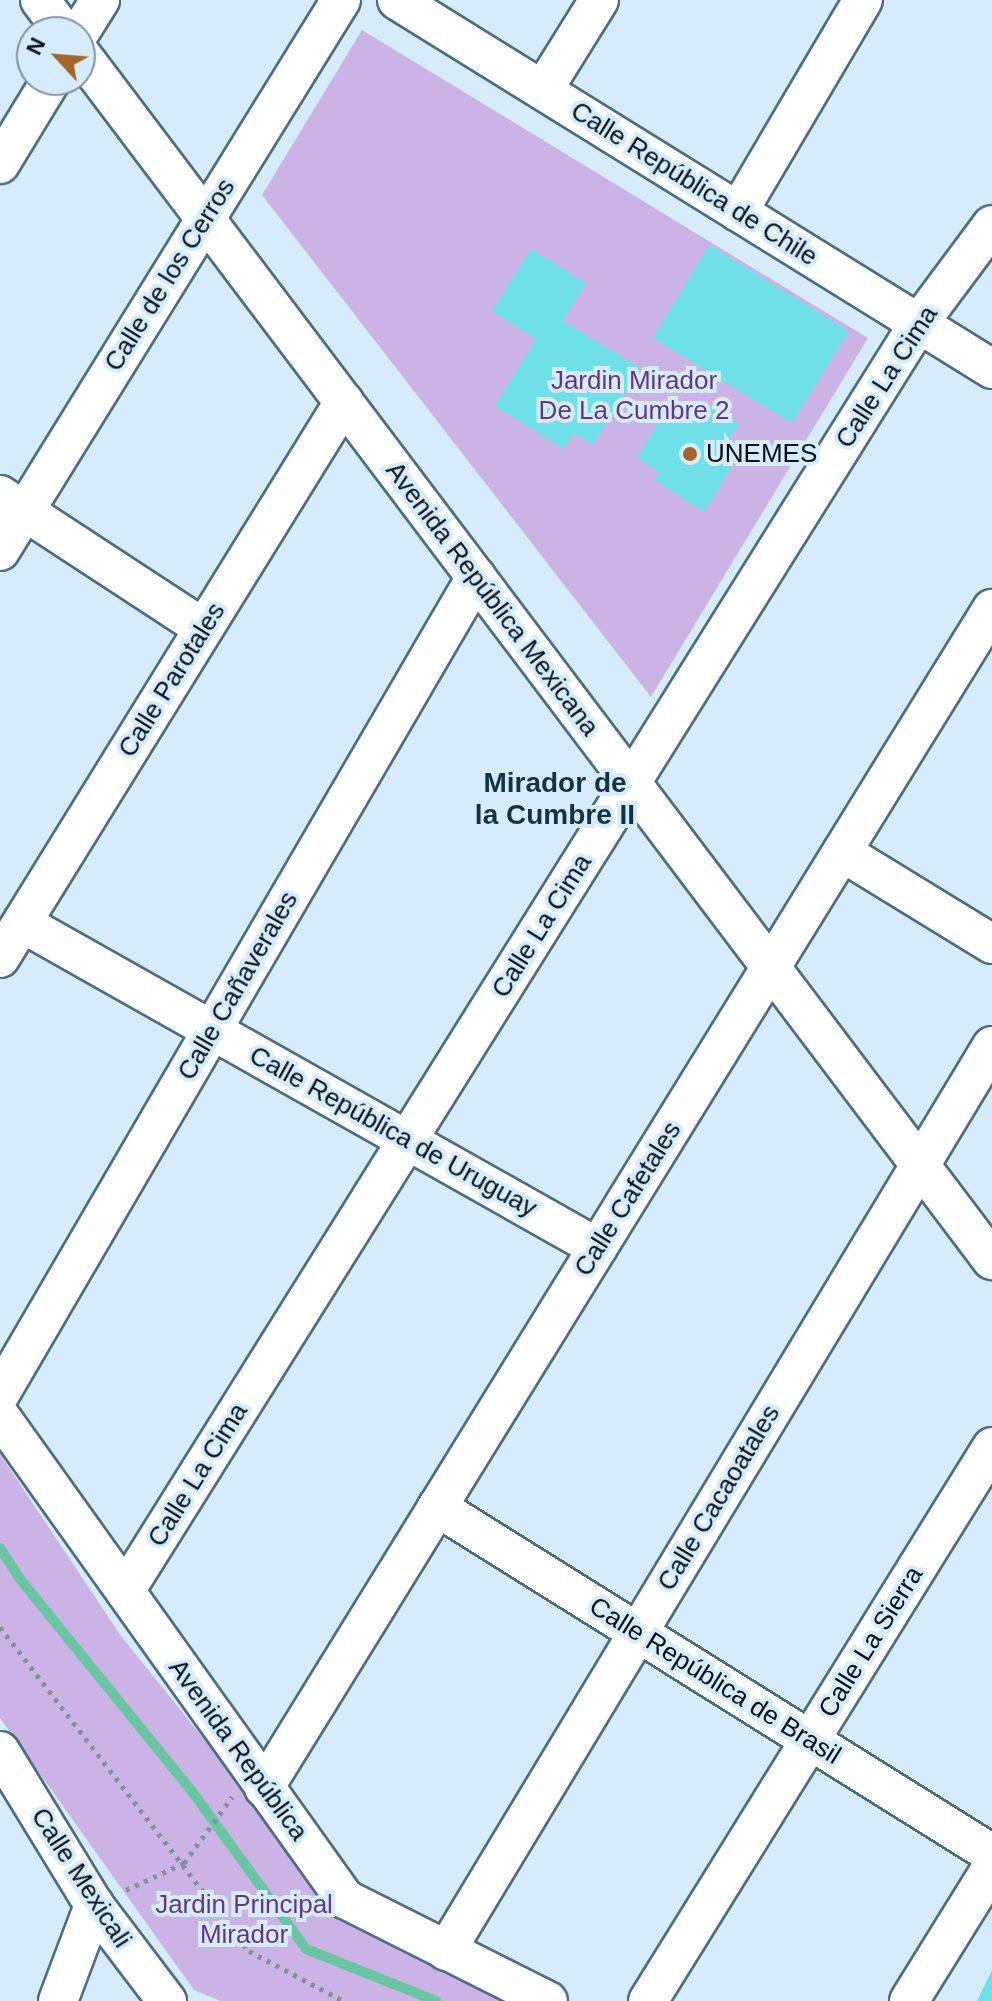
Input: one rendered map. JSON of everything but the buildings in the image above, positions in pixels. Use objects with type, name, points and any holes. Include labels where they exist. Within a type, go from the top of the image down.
[{"type":"street","name":"Calle de los Cerros","points":[[0,551],[12,503],[205,220],[341,0]]},
{"type":"street","name":"Calle República de Chile","points":[[397,0],[992,369]]},
{"type":"street","points":[[543,90],[599,0]]},
{"type":"street","points":[[738,212],[863,0]]},
{"type":"street","name":"Avenida República Mexicana","points":[[96,74],[992,1260]]},
{"type":"street","points":[[0,164],[41,96]]},
{"type":"street","name":"Calle La Cima","points":[[125,1591],[919,323],[992,225]]},
{"type":"street","name":"Calle Parotales","points":[[0,958],[344,402]]},
{"type":"street","points":[[12,503],[203,628]]},
{"type":"street","name":"Calle Cañaverales","points":[[0,1394],[476,577]]},
{"type":"street","name":"Calle Cafetales","points":[[258,1779],[437,1507],[992,609]]},
{"type":"street","points":[[842,852],[992,944]]},
{"type":"street","name":"Calle República de Uruguay","points":[[22,923],[598,1248]]},
{"type":"street","name":"Calle Cacaoatales","points":[[446,1951],[992,1046]]},
{"type":"street","name":"Avenida República","points":[[0,1416],[345,1899],[548,2001]]},
{"type":"street","name":"Calle La Sierra","points":[[648,2001],[992,1447]]},
{"type":"street","name":"Calle República de Brasil","points":[[437,1507],[992,1854]]},
{"type":"street","name":"Calle Mexicali","points":[[0,1751],[94,1905],[167,2001]]},
{"type":"street","points":[[909,2001],[992,1867]]},
{"type":"street","points":[[58,2001],[94,1905]]},
{"type":"path","points":[[0,1627],[249,1951],[344,2001]]},
{"type":"path","points":[[94,1905],[184,1863],[258,1779]]},
{"type":"green space","name":"Jardin Mirador De La Cumbre 2","points":[[362,30],[868,338],[651,697],[262,195]]},
{"type":"green space","name":"Jardin Principal Mirador","points":[[0,1454],[121,1636],[348,1918],[513,2001],[220,2001],[194,1990],[0,1718]]},
{"type":"waterway","points":[[0,1548],[20,1579],[191,1790],[306,1949],[436,2001]]},
{"type":"place","name":"UNEMES","points":[[690,454]]},
{"type":"district","name":"Mirador de la Cumbre II","points":[[555,799]]}]
